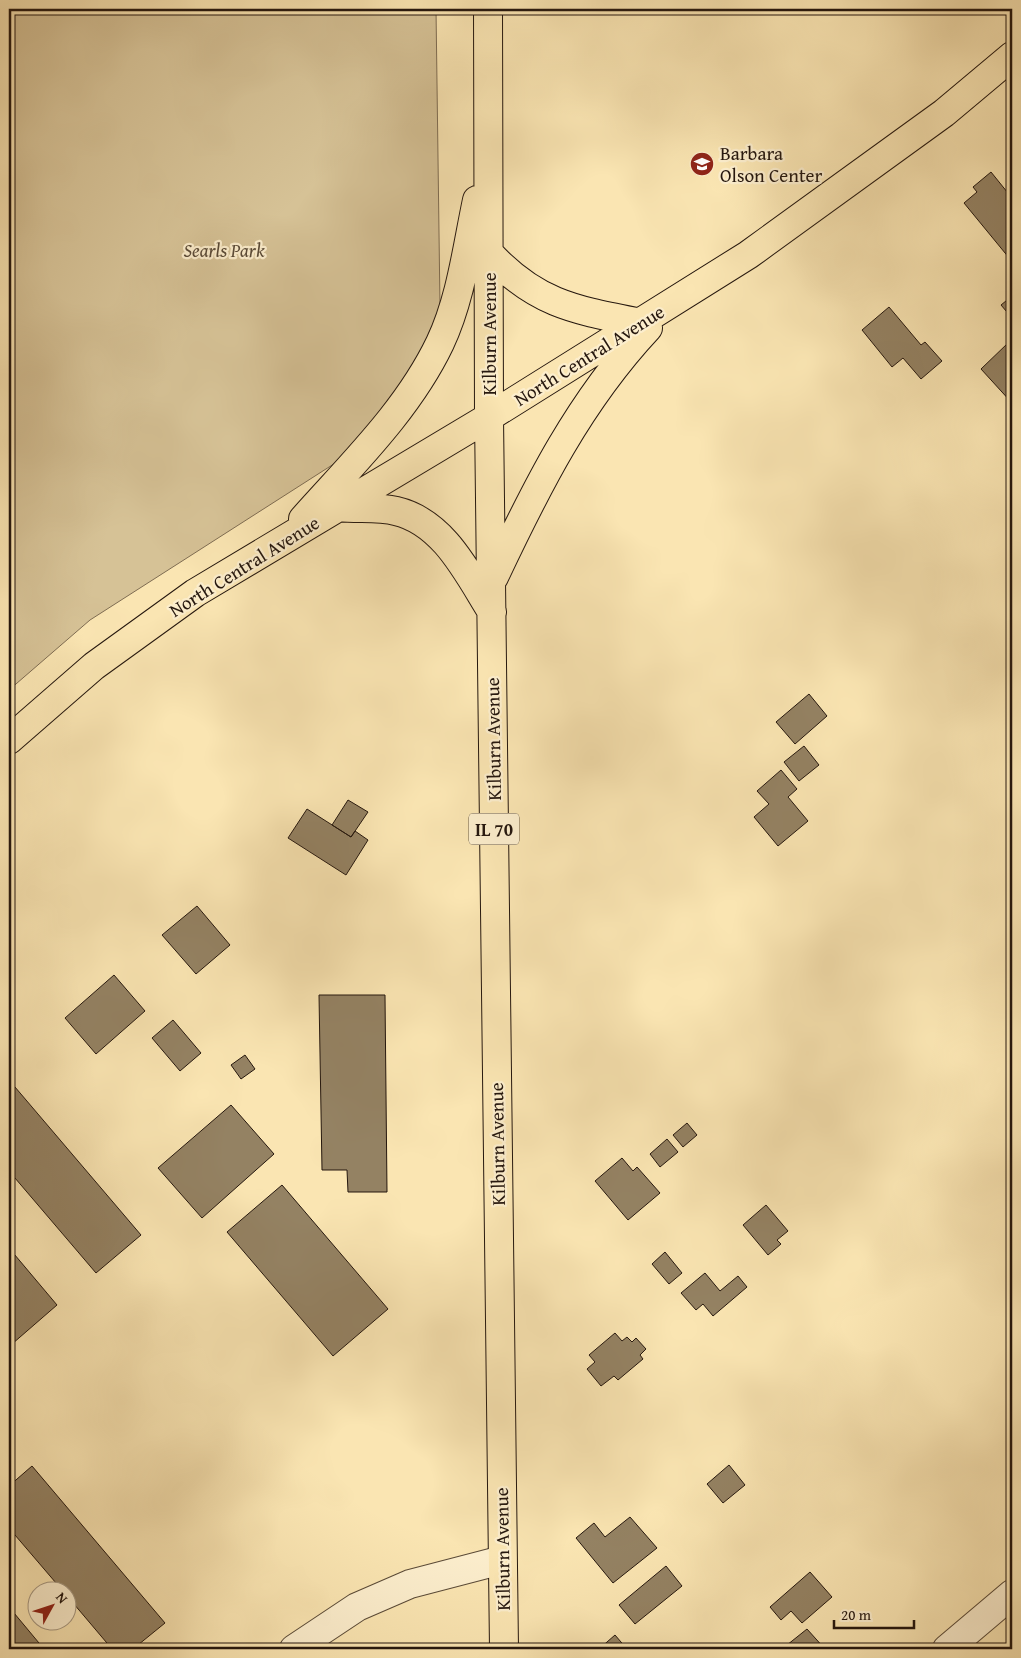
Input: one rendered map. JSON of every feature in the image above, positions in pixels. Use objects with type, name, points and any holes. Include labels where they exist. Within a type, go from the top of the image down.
[{"type":"main road","name":"Kilburn Avenue","points":[[488,9],[489,417],[504,1649]]},
{"type":"main road","name":"North Central Avenue","points":[[9,740],[94,666],[195,593],[489,417],[748,255],[944,113],[1012,56]]},
{"type":"main road","points":[[287,538],[391,418],[416,384],[441,343],[454,307],[488,150]]},
{"type":"main road","points":[[489,253],[507,273],[532,291],[578,311],[641,323]]},
{"type":"main road","points":[[491,583],[521,519],[575,421],[610,372],[670,304]]},
{"type":"main road","points":[[338,507],[397,511],[425,523],[444,540],[492,612]]},
{"type":"street","points":[[294,1649],[356,1607],[410,1584],[502,1560]]},
{"type":"street","points":[[947,1649],[1012,1594]]},
{"type":"green space","name":"Searls Park","points":[[9,9],[436,9],[440,307],[411,387],[340,460],[90,620],[9,690]]},
{"type":"building","points":[[991,172],[1012,198],[1012,256],[1010,259],[964,203],[977,192],[973,187]]},
{"type":"building","points":[[1012,296],[1012,318],[1001,305]]},
{"type":"building","points":[[889,307],[921,345],[925,342],[942,361],[921,379],[903,358],[892,367],[862,330]]},
{"type":"building","points":[[1008,343],[1012,348],[1012,403],[981,369]]},
{"type":"building","points":[[809,694],[827,716],[795,744],[776,722]]},
{"type":"building","points":[[804,746],[819,765],[799,781],[784,762]]},
{"type":"building","points":[[781,770],[797,789],[788,797],[808,821],[778,846],[754,817],[769,804],[757,791]]},
{"type":"building","points":[[348,800],[368,812],[351,837],[332,825]]},
{"type":"building","points":[[307,809],[351,837],[355,831],[368,840],[346,875],[288,838]]},
{"type":"building","points":[[197,906],[230,945],[196,974],[162,935]]},
{"type":"building","points":[[114,975],[145,1011],[96,1054],[65,1018]]},
{"type":"building","points":[[319,995],[385,995],[387,1192],[348,1192],[347,1170],[322,1170]]},
{"type":"building","points":[[173,1020],[201,1053],[180,1071],[152,1038]]},
{"type":"building","points":[[245,1055],[255,1069],[241,1079],[231,1065]]},
{"type":"building","points":[[9,1080],[141,1235],[96,1273],[9,1171]]},
{"type":"building","points":[[231,1105],[274,1154],[202,1218],[158,1168]]},
{"type":"building","points":[[687,1123],[697,1135],[683,1147],[673,1135]]},
{"type":"building","points":[[667,1139],[678,1152],[660,1167],[650,1154]]},
{"type":"building","points":[[622,1158],[633,1171],[637,1167],[660,1193],[628,1220],[595,1181]]},
{"type":"building","points":[[282,1185],[388,1309],[333,1356],[227,1232]]},
{"type":"building","points":[[766,1205],[788,1231],[777,1240],[781,1244],[768,1255],[743,1225]]},
{"type":"building","points":[[9,1248],[57,1305],[12,1344],[9,1340]]},
{"type":"building","points":[[665,1252],[682,1273],[669,1284],[652,1264]]},
{"type":"building","points":[[705,1273],[720,1291],[738,1276],[747,1287],[713,1316],[703,1304],[696,1310],[681,1293]]},
{"type":"building","points":[[615,1333],[622,1341],[627,1337],[632,1342],[636,1338],[646,1349],[640,1355],[643,1359],[618,1380],[614,1376],[601,1386],[587,1369],[595,1362],[589,1355]]},
{"type":"building","points":[[729,1465],[745,1485],[723,1503],[707,1484]]},
{"type":"building","points":[[32,1466],[165,1623],[133,1649],[112,1649],[78,1609],[78,1580],[53,1580],[9,1528],[9,1486]]},
{"type":"building","points":[[630,1517],[657,1548],[613,1583],[576,1538],[594,1523],[605,1537]]},
{"type":"building","points":[[666,1566],[682,1586],[635,1624],[619,1605]]},
{"type":"building","points":[[810,1572],[832,1597],[802,1623],[791,1611],[781,1620],[770,1607]]},
{"type":"building","points":[[9,1607],[44,1649],[9,1649]]},
{"type":"building","points":[[807,1629],[825,1649],[782,1649]]},
{"type":"building","points":[[615,1635],[627,1649],[599,1649]]},
{"type":"place","name":"Barbara Olson Center","points":[[702,164]]}]
